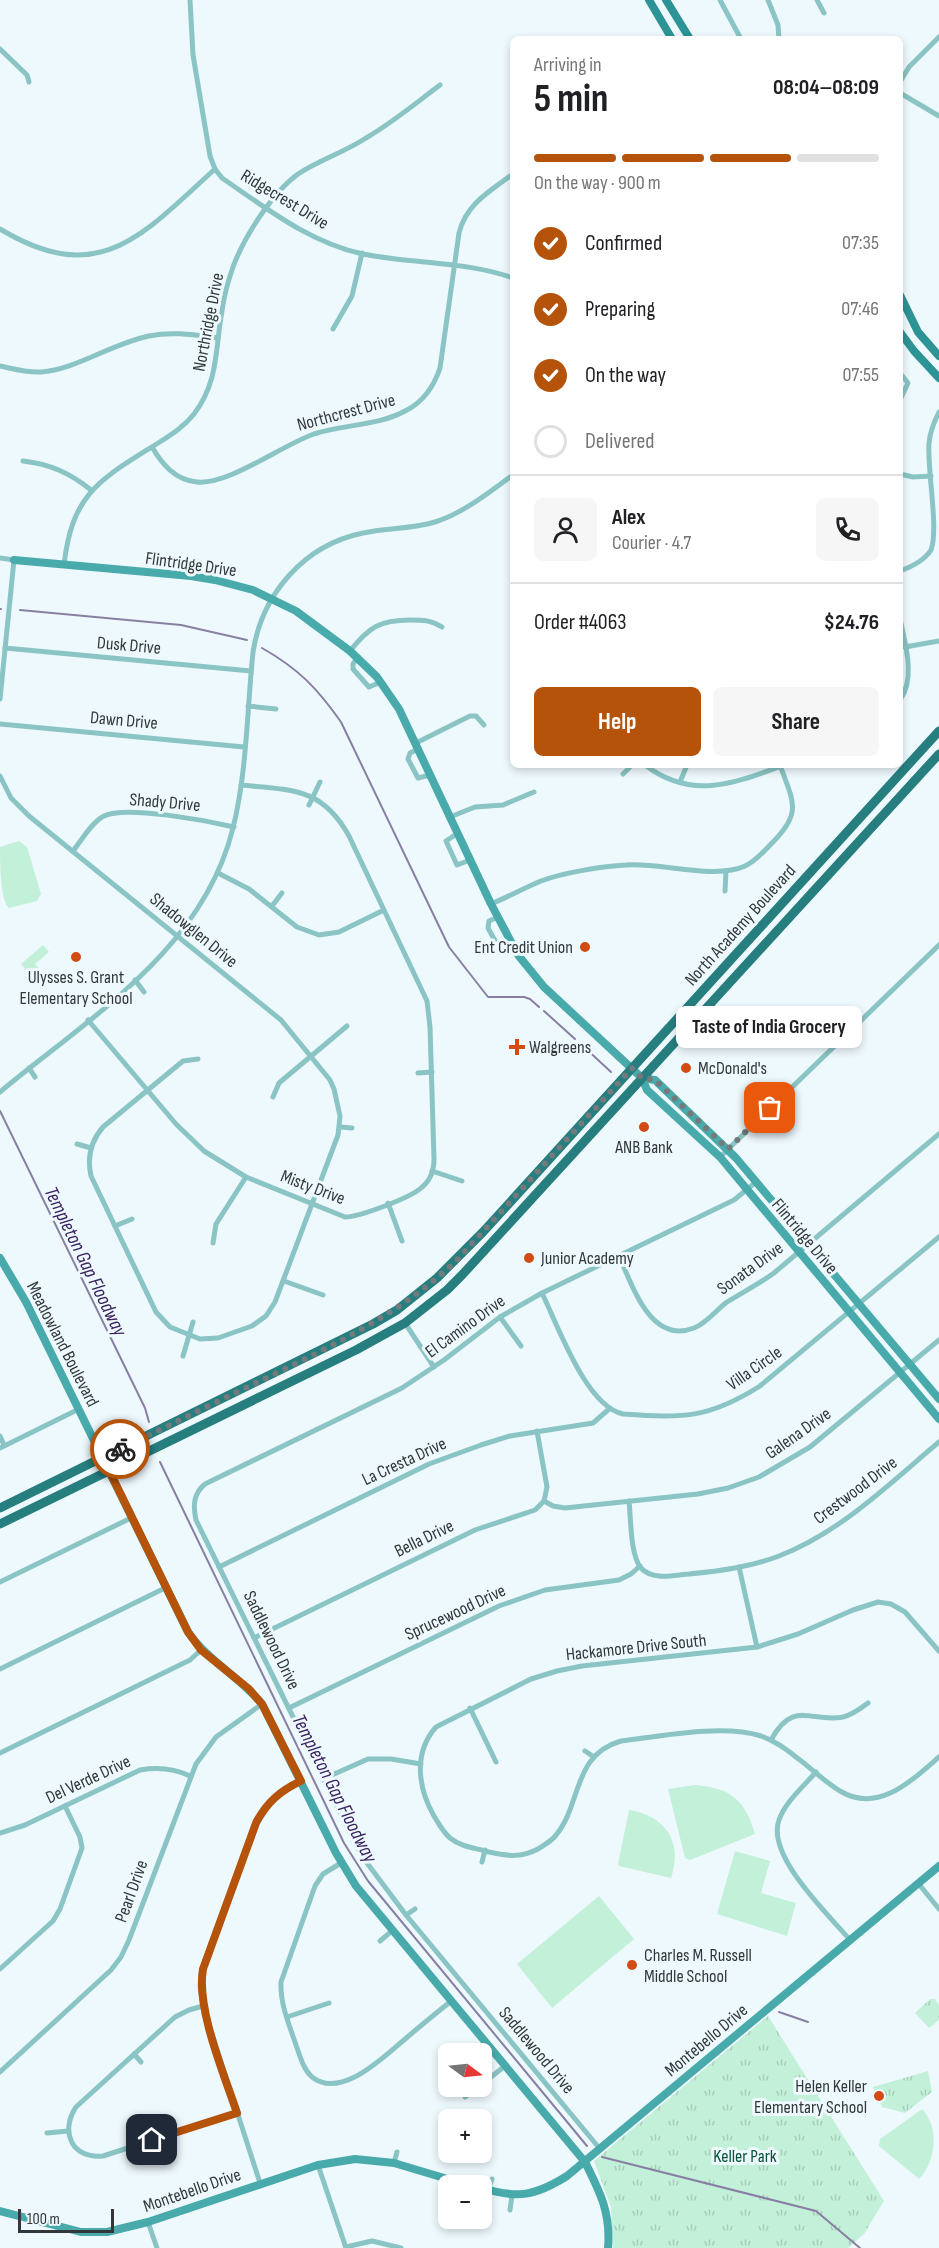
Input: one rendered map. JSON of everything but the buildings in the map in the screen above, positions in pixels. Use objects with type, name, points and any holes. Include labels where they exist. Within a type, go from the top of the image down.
[{"type":"highway","name":"North Academy Boulevard","points":[[0,1508],[340,1342],[397,1310],[437,1278],[458,1259],[939,731]]},
{"type":"highway","name":"North Academy Boulevard","points":[[0,1524],[357,1350],[405,1323],[447,1290],[939,754]]},
{"type":"main road","points":[[648,0],[670,36]]},
{"type":"main road","points":[[666,0],[688,36]]},
{"type":"main road","points":[[903,302],[918,332],[939,356]]},
{"type":"main road","points":[[903,336],[939,378]]},
{"type":"street","name":"Ridgecrest Drive","points":[[190,0],[193,55],[210,156],[215,169],[222,178],[321,240],[362,253],[489,270],[510,278]]},
{"type":"street","points":[[720,0],[739,36]]},
{"type":"street","points":[[768,0],[778,25],[779,36]]},
{"type":"street","points":[[817,0],[824,13]]},
{"type":"street","points":[[903,77],[909,67],[939,38]]},
{"type":"street","points":[[0,49],[27,75],[29,82]]},
{"type":"street","name":"Northridge Drive","points":[[64,565],[67,541],[74,518],[91,490],[107,476],[182,426],[202,402],[216,365],[222,310],[234,266],[242,247],[267,208],[298,174],[368,137],[440,86]]},
{"type":"street","points":[[903,95],[939,116]]},
{"type":"street","points":[[0,229],[20,241],[60,255],[82,256],[105,252],[129,242],[150,227],[215,169]]},
{"type":"street","name":"Northcrest Drive","points":[[152,447],[160,460],[175,475],[194,482],[213,482],[292,442],[336,428],[382,421],[415,406],[431,388],[440,368],[461,225],[468,212],[483,196],[510,176]]},
{"type":"street","points":[[333,329],[352,296],[362,253]]},
{"type":"street","points":[[0,366],[23,372],[54,370],[149,336],[172,333],[218,338]]},
{"type":"street","points":[[903,377],[908,383],[903,394]]},
{"type":"street","points":[[903,570],[921,560],[932,549],[935,541],[936,519],[929,444],[933,423],[939,412]]},
{"type":"street","points":[[23,461],[41,463],[58,469],[91,490]]},
{"type":"street","points":[[903,475],[913,477],[931,476]]},
{"type":"street","points":[[0,1092],[135,980],[179,937],[197,912],[218,873],[234,827],[257,632],[272,598],[288,575],[326,547],[356,535],[416,527],[438,521],[467,507],[510,477]]},
{"type":"street","name":"Flintridge Drive","points":[[0,558],[215,580],[253,590],[296,611],[358,657],[381,682],[399,709],[491,904],[525,966],[544,987],[642,1078],[647,1090],[720,1157],[939,1419]]},
{"type":"street","points":[[0,699],[14,560]]},
{"type":"street","points":[[351,651],[367,632],[388,621],[431,620],[442,627]]},
{"type":"street","points":[[903,636],[908,680],[903,692]]},
{"type":"street","points":[[905,647],[939,641]]},
{"type":"street","name":"Dusk Drive","points":[[5,648],[251,672]]},
{"type":"street","points":[[358,657],[353,664],[353,669],[369,687],[381,682]]},
{"type":"street","points":[[248,706],[276,709]]},
{"type":"street","points":[[470,716],[471,708]]},
{"type":"street","points":[[430,775],[418,778],[408,759],[417,746],[470,716],[476,716],[484,725]]},
{"type":"street","name":"Dawn Drive","points":[[0,724],[244,747]]},
{"type":"street","points":[[623,774],[629,768]]},
{"type":"street","points":[[650,768],[662,776],[699,786],[731,784],[773,768]]},
{"type":"street","points":[[680,782],[686,768]]},
{"type":"street","points":[[491,904],[541,881],[619,866],[645,865],[726,871],[744,867],[789,825],[792,818],[793,804],[782,768]]},
{"type":"street","name":"Shadowglen Drive","points":[[0,776],[11,798],[20,808],[273,1013],[310,1056],[334,1089],[339,1107],[340,1126],[335,1144],[284,1281],[271,1309],[252,1326],[210,1340],[189,1336],[170,1327],[156,1312],[91,1176],[89,1166],[91,1148]]},
{"type":"street","points":[[309,805],[320,782]]},
{"type":"street","points":[[240,785],[286,790],[313,797],[329,808],[344,826],[423,992],[430,1017],[434,1159],[432,1172],[462,1181]]},
{"type":"street","points":[[450,817],[475,807],[503,805],[534,792]]},
{"type":"street","name":"Shady Drive","points":[[73,851],[97,821],[113,813],[194,819],[234,827]]},
{"type":"street","points":[[458,833],[446,841],[458,865],[470,860]]},
{"type":"street","points":[[645,856],[645,865]]},
{"type":"street","points":[[724,891],[726,871]]},
{"type":"street","points":[[218,873],[238,882],[297,927],[318,938],[339,932],[384,910]]},
{"type":"street","points":[[272,906],[282,894]]},
{"type":"street","name":"Flintridge Drive","points":[[498,917],[489,921],[488,928],[498,946],[502,947],[510,942]]},
{"type":"street","points":[[720,1157],[939,945]]},
{"type":"street","points":[[135,980],[144,992]]},
{"type":"street","points":[[423,992],[431,988]]},
{"type":"street","name":"Misty Drive","points":[[88,1020],[188,1140],[246,1177],[340,1216],[350,1217],[420,1189],[432,1172]]},
{"type":"street","points":[[273,1097],[279,1083],[347,1026]]},
{"type":"street","points":[[77,1144],[91,1148],[93,1140],[103,1127],[147,1090],[183,1061],[198,1059]]},
{"type":"street","points":[[28,1068],[36,1077]]},
{"type":"street","points":[[418,1073],[432,1072]]},
{"type":"street","name":"Flintridge Drive","points":[[642,1078],[655,1080],[728,1149],[939,1399]]},
{"type":"street","points":[[690,1129],[698,1120]]},
{"type":"street","points":[[340,1126],[352,1128]]},
{"type":"street","name":"Sonata Drive","points":[[619,1256],[650,1317],[658,1324],[667,1327],[687,1329],[704,1322],[729,1301],[764,1281],[939,1134]]},
{"type":"street","points":[[213,1243],[216,1224],[246,1177]]},
{"type":"street","name":"El Camino Drive","points":[[195,1497],[202,1487],[212,1480],[393,1392],[434,1367],[501,1317],[542,1293],[734,1200],[756,1182]]},
{"type":"street","points":[[388,1203],[402,1241]]},
{"type":"street","points":[[115,1226],[132,1219]]},
{"type":"street","name":"Villa Circle","points":[[609,1409],[623,1414],[682,1417],[721,1407],[760,1386],[939,1237]]},
{"type":"street","name":"Meadowland Boulevard","points":[[0,1258],[26,1302],[188,1632],[201,1650],[249,1689],[262,1704],[341,1863],[356,1886],[585,2162],[605,2207],[609,2235],[608,2248]]},
{"type":"street","points":[[284,1281],[322,1295]]},
{"type":"street","points":[[542,1293],[583,1377],[609,1409]]},
{"type":"street","points":[[501,1317],[521,1346]]},
{"type":"street","points":[[183,1356],[193,1322]]},
{"type":"street","points":[[405,1323],[434,1367]]},
{"type":"street","name":"Galena Drive","points":[[544,1501],[565,1508],[629,1501],[715,1491],[759,1477],[810,1447],[939,1340]]},
{"type":"street","points":[[0,1436],[2,1446],[79,1409]]},
{"type":"street","name":"La Cresta Drive","points":[[219,1566],[429,1464],[481,1444],[537,1431],[593,1423],[609,1409]]},
{"type":"street","points":[[537,1431],[547,1487],[544,1501]]},
{"type":"street","name":"Crestwood Drive","points":[[640,1566],[645,1571],[659,1576],[739,1567],[778,1556],[831,1529],[871,1500],[939,1442]]},
{"type":"street","name":"Saddlewood Drive","points":[[195,1497],[196,1520],[361,1855],[406,1915],[600,2149]]},
{"type":"street","name":"Bella Drive","points":[[254,1638],[475,1530],[529,1513],[544,1501]]},
{"type":"street","points":[[629,1501],[634,1550],[640,1566]]},
{"type":"street","points":[[0,1582],[131,1518]]},
{"type":"street","name":"Sprucewood Drive","points":[[289,1708],[499,1606],[545,1590],[619,1580],[631,1575],[640,1566]]},
{"type":"street","points":[[739,1567],[757,1647]]},
{"type":"street","points":[[0,1669],[165,1588]]},
{"type":"street","points":[[885,1594],[885,1602],[898,1607],[911,1617],[939,1651]]},
{"type":"street","name":"Hackamore Drive South","points":[[594,1757],[581,1778],[561,1829],[554,1839],[536,1850],[521,1855],[506,1856],[458,1843],[440,1827],[423,1795],[420,1777],[421,1764],[426,1740],[436,1727],[531,1679],[570,1668],[757,1647],[798,1634],[864,1606],[885,1602]]},
{"type":"street","points":[[0,1753],[190,1660],[201,1650]]},
{"type":"street","points":[[771,1740],[781,1725],[793,1717],[808,1714],[843,1717],[868,1703]]},
{"type":"street","name":"Pearl Drive","points":[[0,2072],[111,1970],[121,1957],[190,1776],[202,1754],[216,1737],[262,1704]]},
{"type":"street","points":[[470,1708],[496,1762]]},
{"type":"street","points":[[585,1751],[594,1757],[606,1747],[621,1741],[736,1731],[771,1740],[832,1786],[848,1795],[862,1799],[874,1799],[901,1788],[939,1757]]},
{"type":"street","points":[[323,1779],[368,1759],[391,1759],[421,1764]]},
{"type":"street","name":"Del Verde Drive","points":[[0,1833],[25,1825],[140,1770],[171,1769],[190,1776]]},
{"type":"street","points":[[816,1772],[782,1812],[777,1829],[778,1839],[784,1856],[796,1876],[850,1940]]},
{"type":"street","points":[[260,2183],[203,2006],[201,1986],[205,1960],[256,1823],[268,1802],[277,1794],[301,1781]]},
{"type":"street","points":[[874,1799],[876,1808]]},
{"type":"street","points":[[0,1969],[53,1920],[60,1909],[82,1848],[80,1837],[65,1806]]},
{"type":"street","points":[[482,1862],[485,1850]]},
{"type":"street","points":[[341,1863],[318,1879],[282,1975],[280,1990],[307,2072],[318,2080],[332,2084],[349,2080],[373,2066],[450,2001]]},
{"type":"street","name":"Montebello Drive","points":[[492,2191],[512,2195],[542,2191],[567,2176],[939,1866]]},
{"type":"street","points":[[918,1883],[939,1909]]},
{"type":"street","points":[[406,1915],[415,1909]]},
{"type":"street","points":[[380,1941],[392,1931]]},
{"type":"street","points":[[287,2017],[329,2003]]},
{"type":"street","points":[[203,2006],[175,2017],[76,2107],[69,2121],[68,2131],[72,2143],[83,2153],[96,2157],[237,2113]]},
{"type":"street","points":[[134,2054],[141,2062]]},
{"type":"street","points":[[492,2076],[505,2066]]},
{"type":"street","points":[[47,2133],[68,2131]]},
{"type":"street","points":[[394,2163],[397,2151]]},
{"type":"street","name":"Montebello Drive","points":[[0,2211],[90,2233],[117,2230],[148,2222],[260,2183],[337,2160],[355,2159],[394,2163],[438,2176]]},
{"type":"street","points":[[318,2165],[346,2247],[372,2241],[401,2248]]},
{"type":"street","points":[[510,2210],[512,2195]]},
{"type":"street","points":[[148,2222],[157,2248]]},
{"type":"green space","points":[[19,841],[27,847],[41,894],[37,901],[9,908],[2,890],[0,847]]},
{"type":"green space","points":[[43,945],[49,952],[35,964],[44,974],[35,982],[21,964]]},
{"type":"green space","points":[[695,1785],[718,1789],[735,1798],[746,1812],[755,1834],[690,1860],[685,1858],[668,1789]]},
{"type":"green space","points":[[629,1810],[653,1818],[668,1833],[675,1853],[671,1878],[619,1866]]},
{"type":"green space","points":[[735,1851],[770,1861],[761,1893],[796,1903],[787,1936],[717,1914]]},
{"type":"green space","points":[[599,1896],[634,1939],[552,2008],[517,1964]]},
{"type":"green space","points":[[930,1999],[935,1999],[939,2005],[939,2020],[929,2028],[915,2013]]},
{"type":"green space","name":"Keller Park","points":[[768,2016],[884,2201],[864,2234],[848,2248],[613,2248],[611,2207],[594,2161]]},
{"type":"green space","points":[[928,2071],[932,2092],[905,2113],[882,2107],[873,2087]]},
{"type":"green space","points":[[922,2109],[931,2125],[934,2144],[929,2163],[919,2179],[879,2146],[880,2139]]},
{"type":"waterway","points":[[20,610],[181,625],[247,640]]},
{"type":"waterway","points":[[262,648],[306,680],[341,722],[449,947],[488,997],[524,997],[539,1007]]},
{"type":"waterway","points":[[544,1011],[575,1039]]},
{"type":"waterway","points":[[583,1046],[611,1072]]},
{"type":"waterway","name":"Templeton Gap Floodway","points":[[0,1111],[145,1408],[149,1422]]},
{"type":"waterway","name":"Templeton Gap Floodway","points":[[160,1462],[344,1843],[368,1881],[587,2146]]},
{"type":"waterway","points":[[779,2012],[808,2022]]},
{"type":"waterway","name":"Templeton Gap Floodway","points":[[602,2157],[816,2211],[860,2248]]},
{"type":"way so far","points":[[120,1449],[340,1342],[397,1310],[458,1259],[632,1068],[642,1078],[655,1080],[728,1149],[770,1108]]},
{"type":"place","name":"Ent Credit Union","points":[[585,947]]},
{"type":"place","name":"Ulysses S. Grant Elementary School","points":[[76,957]]},
{"type":"place","name":"Walgreens","points":[[517,1047]]},
{"type":"place","name":"McDonald's","points":[[686,1068]]},
{"type":"place","name":"Taste of India Grocery","points":[[770,1108]]},
{"type":"place","name":"ANB Bank","points":[[644,1127]]},
{"type":"place","name":"Junior Academy","points":[[529,1258]]},
{"type":"place","name":"Charles M. Russell Middle School","points":[[632,1965]]},
{"type":"place","name":"Helen Keller Elementary School","points":[[879,2096]]},
{"type":"route","points":[[120,1449],[103,1458],[179,1616],[201,1650],[249,1689],[262,1704],[301,1781],[277,1794],[261,1812],[203,1969],[201,1986],[203,2006],[237,2113],[152,2140]]}]
